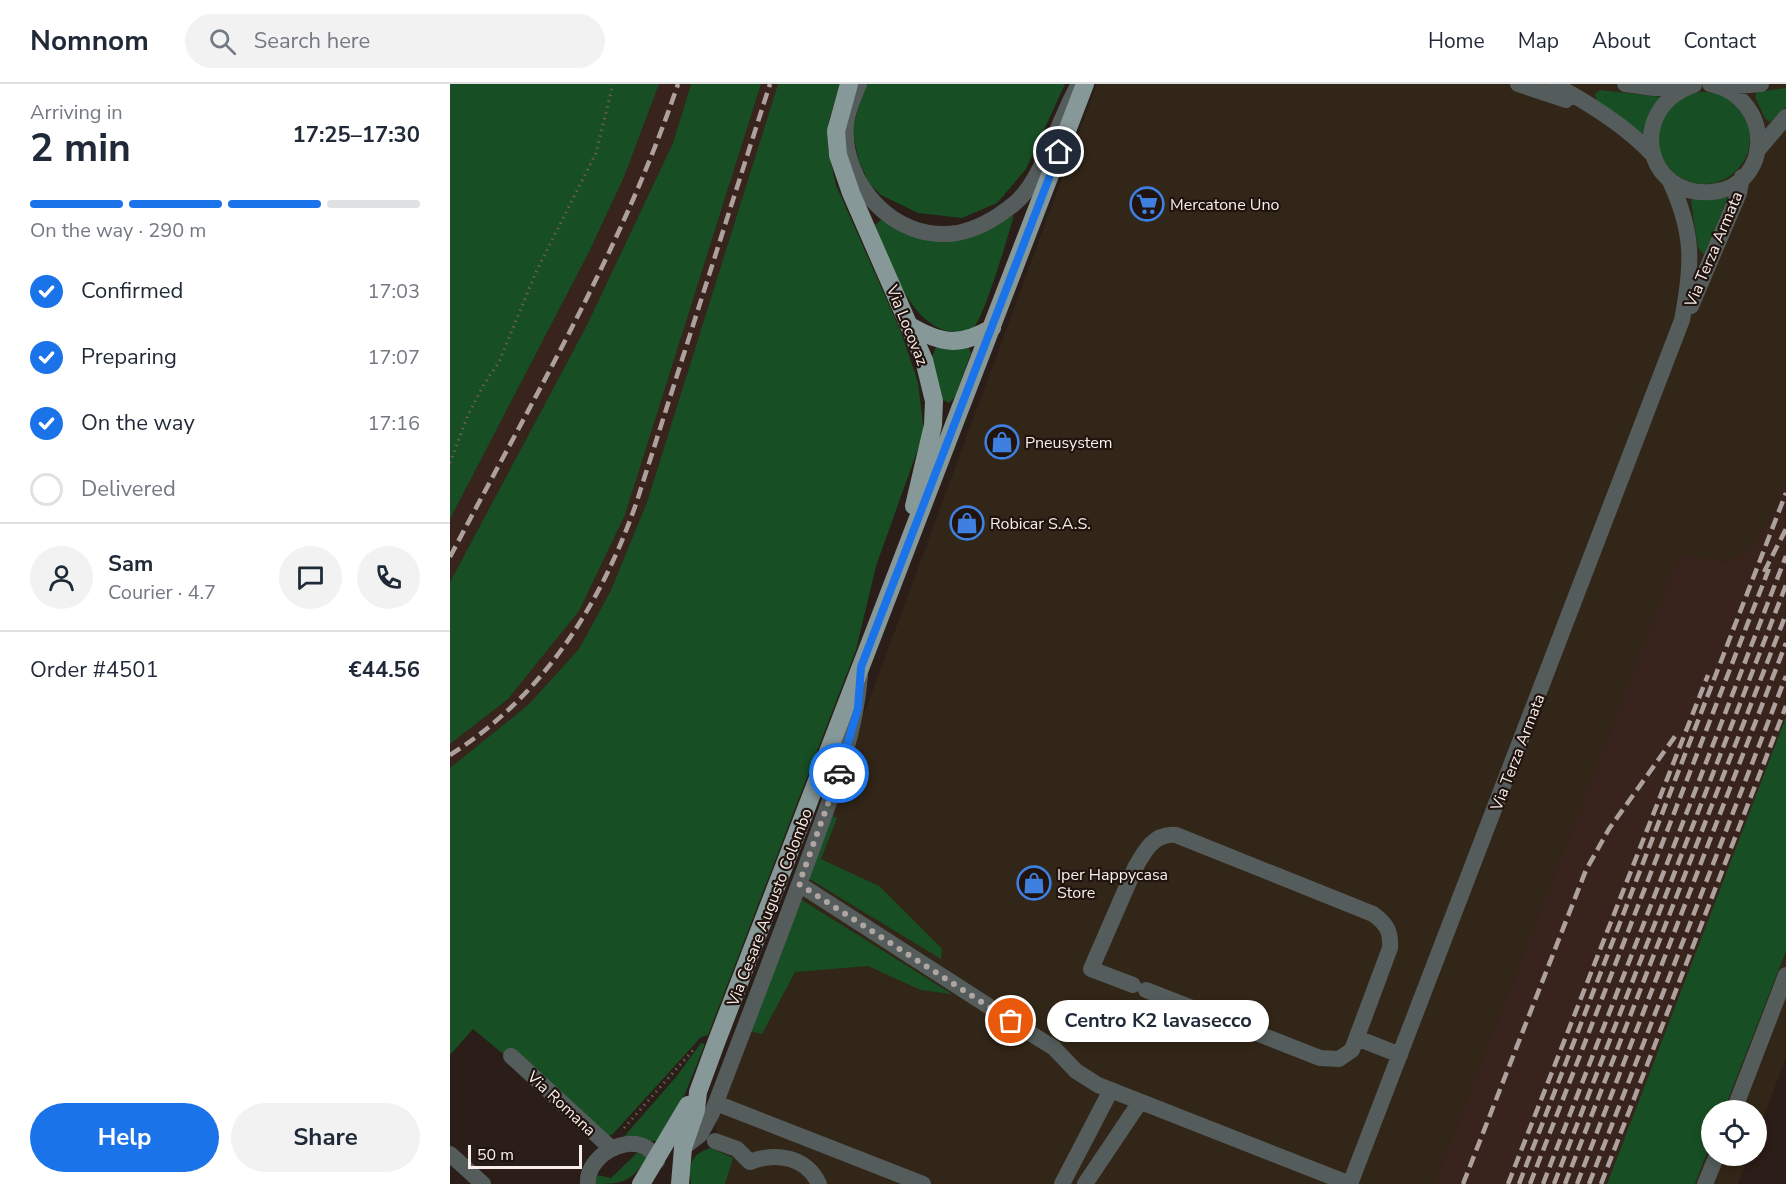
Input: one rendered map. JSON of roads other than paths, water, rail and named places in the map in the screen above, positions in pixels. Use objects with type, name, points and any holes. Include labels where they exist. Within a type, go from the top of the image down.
[{"type":"main road","name":"Via Locovaz","points":[[849,84],[836,131],[838,155],[851,194],[910,326],[930,381],[934,401],[933,425],[898,573]]},
{"type":"main road","name":"Via Cesare Augusto Colombo","points":[[680,1184],[683,1148],[696,1110],[698,1092],[716,1042],[1084,85]]},
{"type":"main road","points":[[910,326],[929,336],[946,341],[976,338],[992,328]]},
{"type":"main road","name":"Via Cesare Augusto Colombo","points":[[641,1184],[657,1161],[688,1104],[698,1092]]},
{"type":"street","points":[[859,84],[846,121],[846,140],[849,162],[861,188],[876,205],[896,220],[936,232],[956,233],[981,226],[1017,202],[1031,184],[1067,104],[1084,85]]},
{"type":"street","name":"Via Terza Armata","points":[[1518,84],[1612,120]]},
{"type":"street","name":"Via Terza Armata","points":[[1350,1184],[1682,320],[1688,290],[1690,253],[1685,214],[1669,178],[1634,135],[1552,84]]},
{"type":"street","points":[[1625,84],[1654,88],[1704,84]]},
{"type":"street","points":[[1717,86],[1761,84]]},
{"type":"street","points":[[1653,156],[1650,136],[1654,118],[1664,101],[1680,90],[1694,85]]},
{"type":"street","points":[[1717,86],[1740,97],[1753,112],[1758,131],[1757,151]]},
{"type":"street","name":"Via Terza Armata","points":[[1682,320],[1693,303],[1713,257],[1742,177],[1757,151],[1786,117]]},
{"type":"street","name":"Via Terza Armata","points":[[1669,178],[1682,187],[1698,192],[1714,192],[1742,177]]},
{"type":"street","points":[[683,1148],[700,1135],[716,1102],[799,884],[849,746],[858,708],[861,667]]},
{"type":"street","points":[[1164,834],[1176,835],[1373,914],[1384,921],[1390,934],[1390,948],[1357,1038],[1352,1050],[1340,1059],[1320,1058],[1091,969],[1143,852],[1155,839],[1164,834]]},
{"type":"street","points":[[799,884],[1054,1048],[1076,1071],[1111,1090],[1140,1102],[1350,1184]]},
{"type":"street","points":[[1738,1100],[1786,975]]},
{"type":"street","points":[[1357,1038],[1400,1055]]},
{"type":"street","name":"Via Romana","points":[[511,1056],[610,1147]]},
{"type":"street","points":[[1062,1184],[1111,1090]]},
{"type":"street","points":[[716,1102],[923,1184]]},
{"type":"street","points":[[1085,1184],[1140,1102]]},
{"type":"street","points":[[715,1141],[737,1149],[750,1162],[765,1156],[778,1155],[802,1164],[819,1184]]},
{"type":"street","name":"Via Romana","points":[[588,1184],[588,1174],[610,1147],[626,1144],[642,1145],[651,1149],[657,1161]]},
{"type":"street","points":[[450,1154],[483,1184]]},
{"type":"street","points":[[1705,1184],[1712,1166]]},
{"type":"railway","points":[[450,557],[603,266],[655,146],[678,84]]},
{"type":"railway","points":[[450,755],[483,731],[540,677],[586,613],[605,578],[636,504],[770,84]]},
{"type":"railway","points":[[1519,1184],[1786,493]]},
{"type":"railway","points":[[1764,572],[1786,529]]},
{"type":"railway","points":[[1543,1184],[1786,556]]},
{"type":"railway","points":[[1530,1184],[1770,566]]},
{"type":"railway","points":[[1554,1184],[1786,585]]},
{"type":"railway","points":[[1565,1184],[1786,614]]},
{"type":"railway","points":[[1577,1184],[1786,643]]},
{"type":"railway","points":[[1508,1184],[1708,675]]},
{"type":"railway","points":[[1589,1184],[1786,676]]},
{"type":"railway","points":[[1601,1184],[1786,706]]},
{"type":"railway","points":[[1463,1184],[1586,870],[1609,829],[1676,735]]},
{"type":"place","name":"Mercatone Uno","points":[[1147,204]]},
{"type":"place","name":"Pneusystem","points":[[1002,442]]},
{"type":"place","name":"Robicar S.A.S.","points":[[967,523]]},
{"type":"place","name":"Iper Happycasa Store","points":[[1034,883]]},
{"type":"place","name":"Centro K2 lavasecco","points":[[1011,1021]]}]
